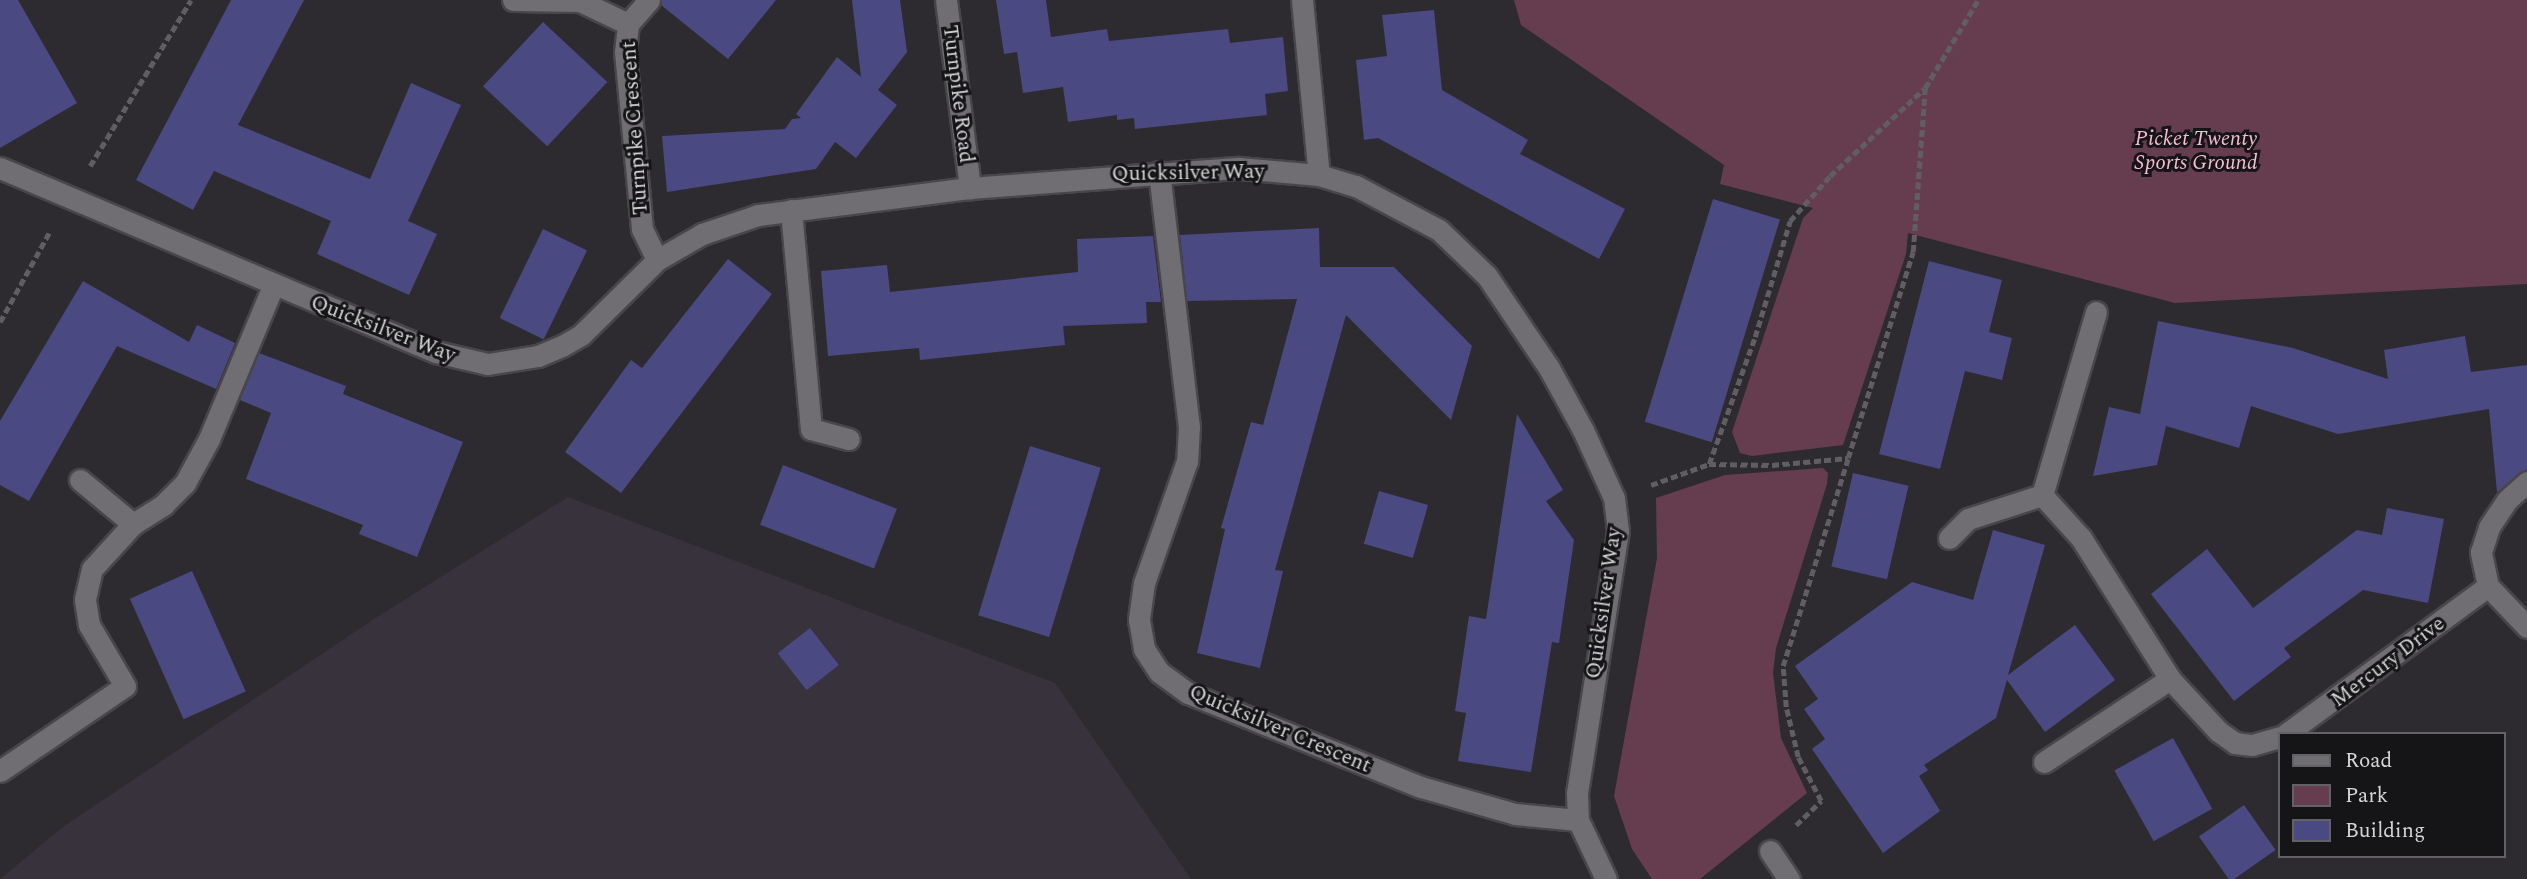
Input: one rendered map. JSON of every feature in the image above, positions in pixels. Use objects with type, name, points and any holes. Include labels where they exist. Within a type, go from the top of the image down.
[{"type":"street","points":[[513,0],[580,1],[628,24]]},
{"type":"street","name":"Turnpike Crescent","points":[[649,0],[628,24],[625,52],[642,229],[657,260]]},
{"type":"street","name":"Turnpike Road","points":[[946,0],[970,187]]},
{"type":"street","points":[[1302,0],[1319,175]]},
{"type":"street","name":"Quicksilver Way","points":[[0,168],[72,195],[273,286],[436,352],[488,364],[538,356],[581,335],[657,260],[727,224],[791,210],[970,187],[1239,168],[1319,175],[1405,209],[1438,230],[1487,276],[1549,368],[1583,430],[1614,498],[1618,531],[1579,765],[1578,820],[1606,879]]},
{"type":"street","name":"Quicksilver Crescent","points":[[1158,172],[1189,426],[1187,461],[1144,583],[1139,620],[1144,649],[1159,672],[1188,693],[1421,787],[1515,814],[1578,820]]},
{"type":"street","points":[[791,210],[811,429],[849,439]]},
{"type":"street","points":[[0,771],[125,686],[106,657],[86,611],[87,583],[103,554],[133,524],[175,495],[196,464],[273,286]]},
{"type":"street","points":[[2042,495],[2096,312]]},
{"type":"street","points":[[80,480],[133,524]]},
{"type":"street","points":[[2527,482],[2488,527],[2481,552],[2487,586],[2527,627]]},
{"type":"street","points":[[1949,538],[1977,515],[2042,495]]},
{"type":"street","points":[[2042,495],[2081,538],[2170,679],[2235,743],[2252,745],[2278,738]]},
{"type":"street","name":"Mercury Drive","points":[[2290,732],[2487,586]]},
{"type":"street","points":[[2044,762],[2170,679]]},
{"type":"street","points":[[1770,851],[1789,879]]},
{"type":"path","points":[[0,322],[72,195],[191,0]]},
{"type":"path","points":[[1709,464],[1755,337],[1790,221],[1830,176],[1925,88],[1978,0]]},
{"type":"path","points":[[1770,851],[1821,801],[1798,757],[1786,707],[1783,666],[1913,252],[1925,88]]},
{"type":"path","points":[[1614,498],[1709,464],[1772,466],[1848,458]]},
{"type":"shaded area","points":[[568,497],[1055,683],[1191,879],[0,879],[64,826],[377,617]]},
{"type":"green space","name":"Picket Twenty Sports Ground","points":[[1514,0],[2527,0],[2527,284],[2175,303],[1908,233],[1906,254],[1843,445],[1752,456],[1740,453],[1732,432],[1803,218],[1813,208],[1720,184],[1724,165],[1521,25]]},
{"type":"green space","points":[[1823,468],[1828,473],[1827,484],[1776,648],[1773,673],[1781,738],[1807,793],[1700,879],[1652,879],[1632,849],[1614,796],[1657,558],[1656,498],[1725,475]]},
{"type":"building","points":[[0,0],[18,0],[77,103],[0,148]]},
{"type":"building","points":[[231,0],[304,0],[238,125],[370,179],[411,83],[461,105],[408,221],[437,234],[409,295],[317,254],[331,221],[214,171],[193,210],[136,180]]},
{"type":"building","points":[[662,0],[776,0],[728,59],[661,5]]},
{"type":"building","points":[[852,0],[900,0],[907,52],[878,90],[897,105],[856,158],[835,142],[816,169],[667,192],[662,136],[785,129],[792,119],[801,118],[796,114],[837,57],[861,77]]},
{"type":"building","points":[[996,0],[1046,0],[1051,37],[1107,29],[1109,41],[1228,29],[1230,43],[1283,37],[1288,91],[1265,94],[1267,115],[1135,129],[1134,118],[1117,120],[1117,115],[1068,122],[1063,87],[1023,93],[1017,52],[1004,54]]},
{"type":"building","points":[[1434,10],[1442,90],[1528,140],[1520,154],[1625,209],[1599,259],[1378,138],[1364,140],[1356,60],[1387,56],[1382,15]]},
{"type":"building","points":[[543,22],[607,82],[547,146],[483,86]]},
{"type":"building","points":[[1713,199],[1780,219],[1712,442],[1645,422]]},
{"type":"building","points":[[1319,228],[1320,267],[1394,267],[1472,346],[1451,420],[1346,315],[1275,570],[1283,571],[1260,668],[1197,653],[1225,529],[1221,528],[1251,422],[1263,425],[1297,299],[1187,301],[1180,235]]},
{"type":"building","points":[[543,229],[587,250],[544,339],[500,318]]},
{"type":"building","points":[[1153,236],[1161,302],[1146,302],[1147,323],[1063,326],[1065,345],[920,360],[919,348],[828,356],[821,271],[887,265],[890,292],[1078,272],[1077,239]]},
{"type":"building","points":[[728,259],[772,294],[621,493],[565,452],[631,360],[642,368]]},
{"type":"building","points":[[1929,261],[2002,280],[1989,332],[2012,338],[2002,380],[1965,371],[1940,469],[1879,454]]},
{"type":"building","points":[[83,281],[189,342],[197,325],[235,343],[216,389],[117,346],[29,501],[0,485],[0,421]]},
{"type":"building","points":[[2158,321],[2293,348],[2388,379],[2384,350],[2465,336],[2471,372],[2527,365],[2527,469],[2497,492],[2489,409],[2338,434],[2251,406],[2239,448],[2166,426],[2157,465],[2093,476],[2109,407],[2140,414]]},
{"type":"building","points":[[259,353],[346,386],[343,394],[463,442],[417,557],[359,534],[363,525],[246,479],[271,413],[240,400]]},
{"type":"building","points":[[1517,414],[1563,490],[1546,501],[1574,540],[1559,643],[1552,642],[1531,772],[1458,761],[1466,713],[1455,711],[1469,616],[1486,619]]},
{"type":"building","points":[[1030,446],[1101,468],[1049,637],[978,615]]},
{"type":"building","points":[[783,465],[897,509],[874,568],[760,525]]},
{"type":"building","points":[[1853,473],[1909,486],[1887,579],[1831,567]]},
{"type":"building","points":[[1379,491],[1428,505],[1413,558],[1364,544]]},
{"type":"building","points":[[2387,508],[2444,519],[2428,603],[2363,590],[2284,648],[2291,657],[2234,701],[2151,594],[2207,549],[2253,608],[2357,530],[2382,535]]},
{"type":"building","points":[[1993,530],[2045,545],[2008,675],[2075,625],[2115,680],[2045,732],[2007,680],[1996,718],[1924,765],[1928,770],[1919,776],[1940,811],[1883,853],[1812,749],[1825,739],[1804,709],[1818,699],[1795,666],[1912,582],[1973,600]]},
{"type":"building","points":[[192,571],[246,692],[184,719],[130,599]]},
{"type":"building","points":[[810,628],[839,665],[807,690],[778,653]]},
{"type":"building","points":[[2173,738],[2212,809],[2154,841],[2114,770]]},
{"type":"building","points":[[2244,805],[2276,850],[2234,879],[2229,879],[2199,837]]}]
